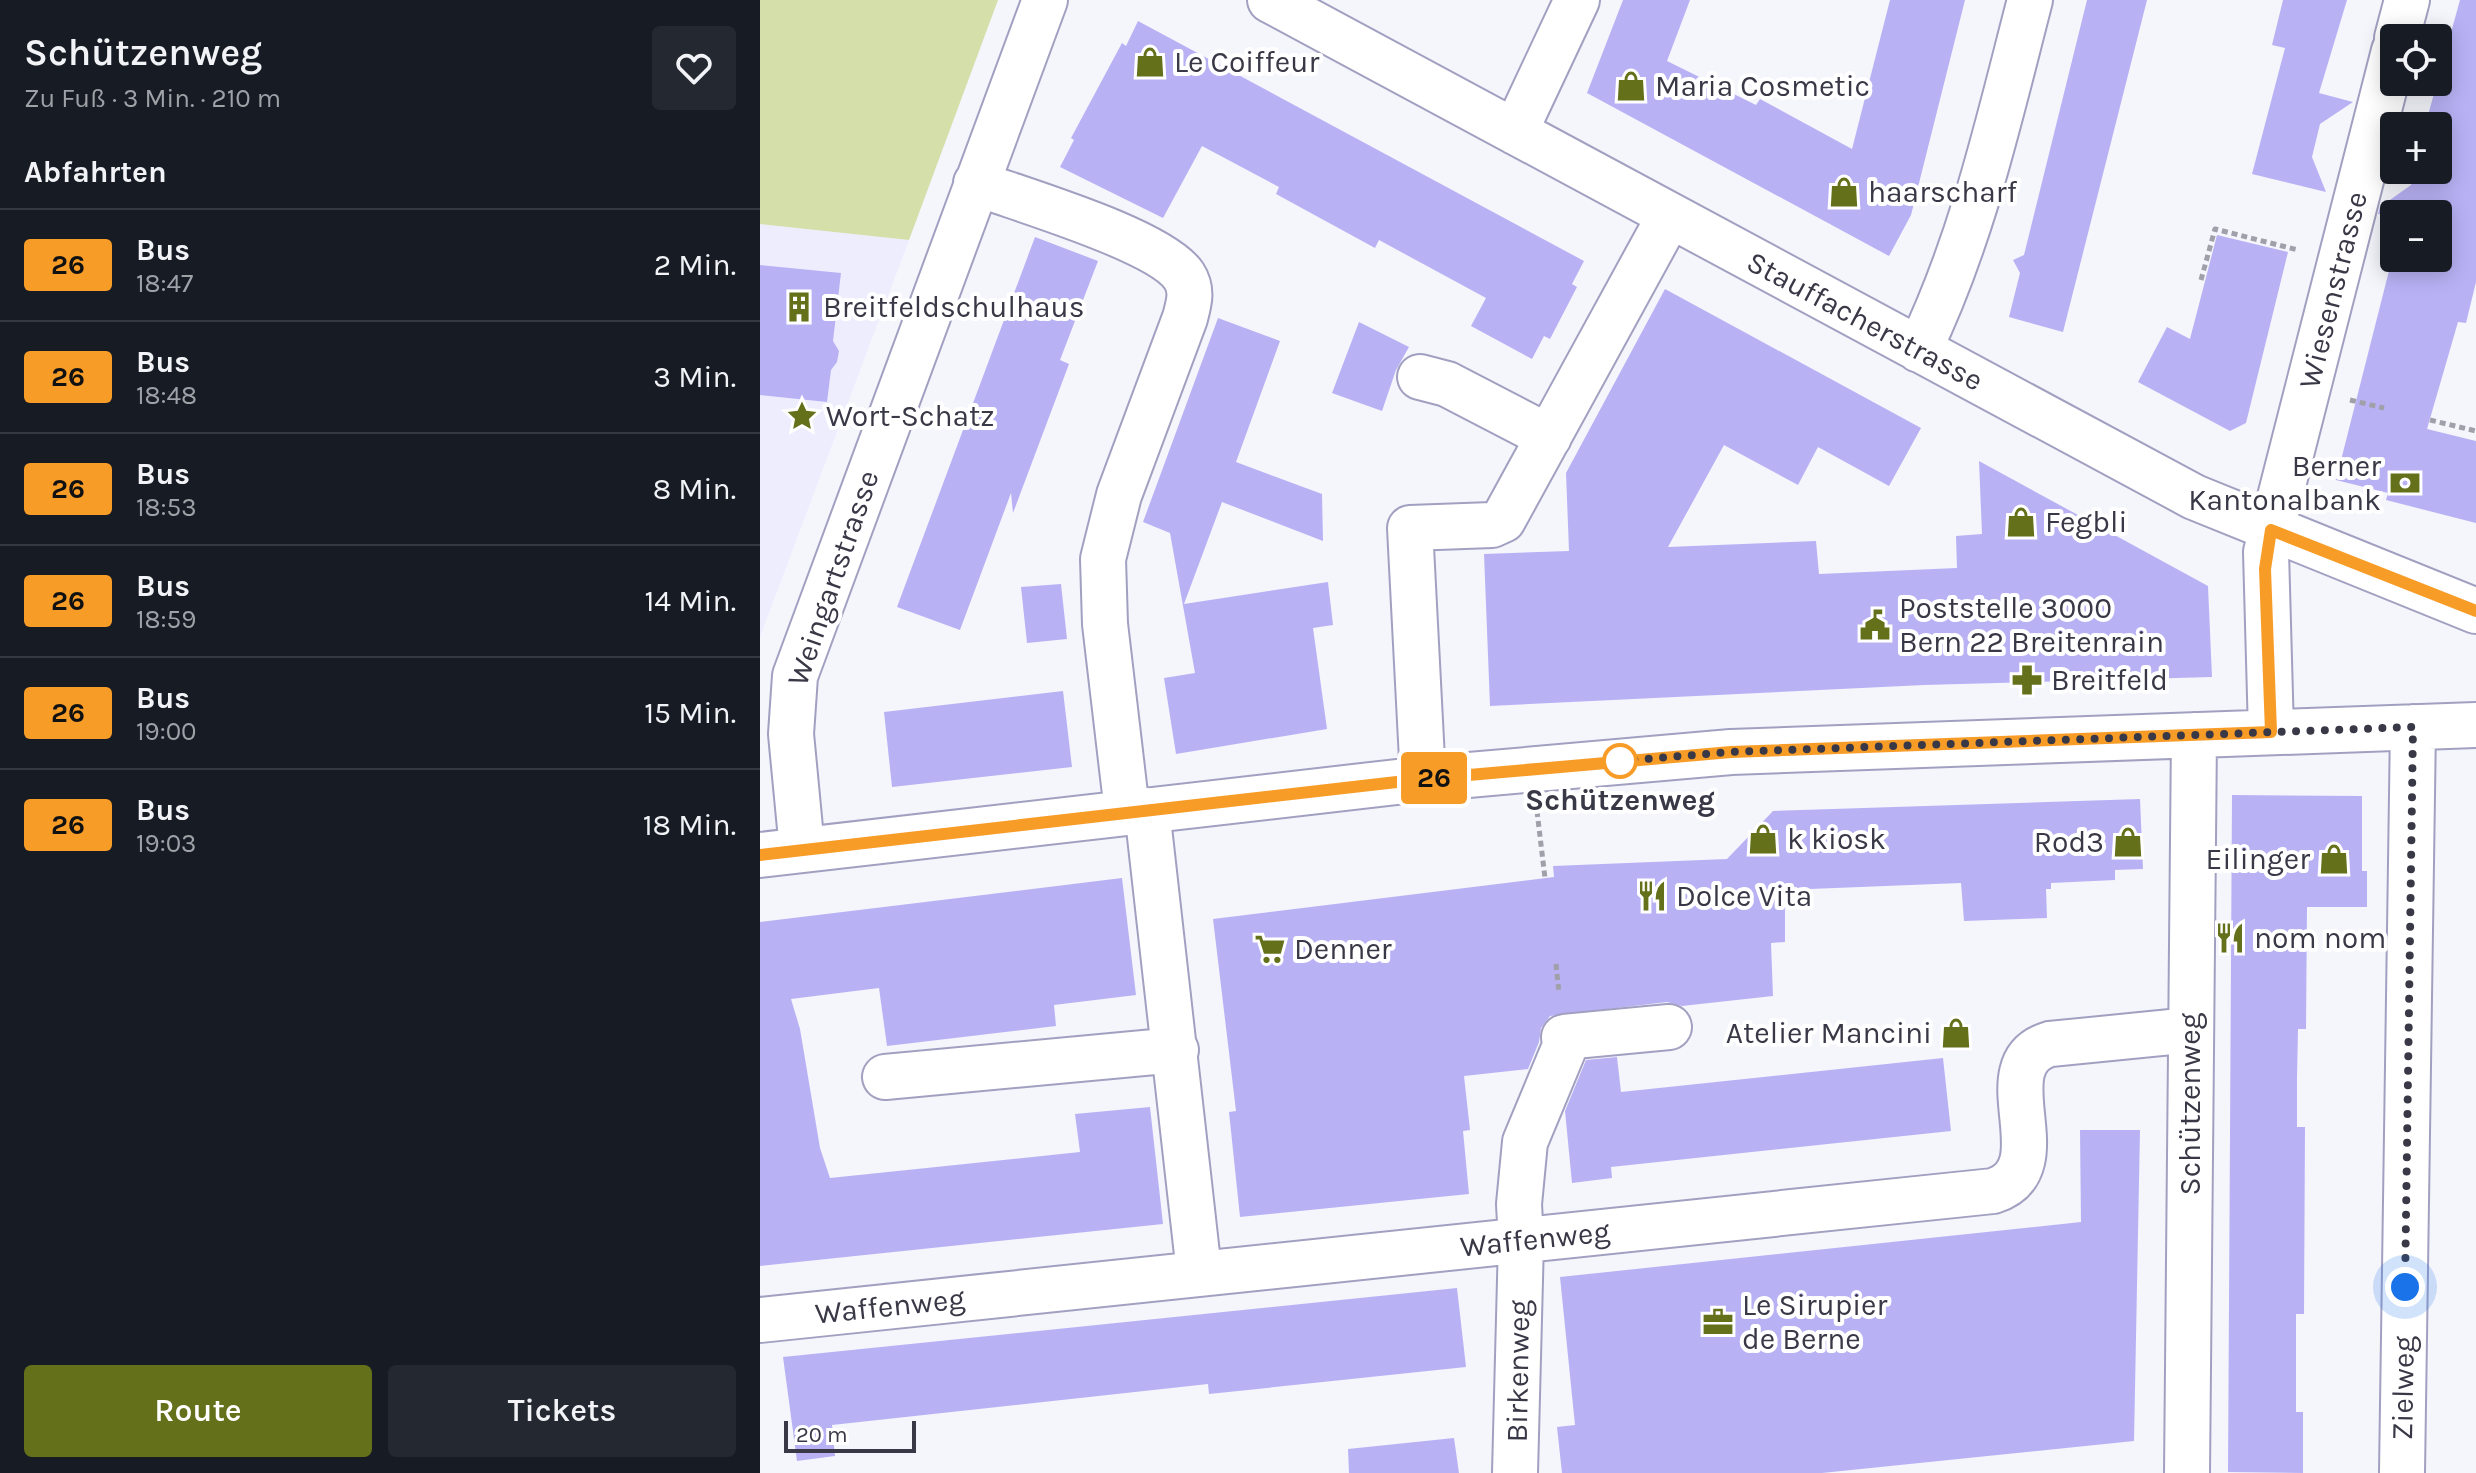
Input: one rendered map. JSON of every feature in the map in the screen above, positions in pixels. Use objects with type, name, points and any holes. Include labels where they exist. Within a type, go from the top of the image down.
[{"type":"street","name":"Weingartstrasse","points":[[802,849],[791,734],[795,676],[1045,0]]},
{"type":"street","name":"Stauffacherstrasse","points":[[1270,0],[2181,490],[2271,530],[2476,611]]},
{"type":"street","points":[[1515,132],[1577,0]]},
{"type":"street","points":[[1919,350],[1943,299],[1977,207],[2030,0]]},
{"type":"street","points":[[2401,24],[2407,0]]},
{"type":"street","name":"Wiesenstrasse","points":[[2271,732],[2265,569],[2271,530],[2382,96]]},
{"type":"street","points":[[976,183],[1127,240],[1176,268],[1188,286],[1190,301],[1185,318],[1119,495],[1103,559],[1105,624],[1176,1050],[1199,1272]]},
{"type":"street","points":[[1423,779],[1410,528],[1492,525],[1503,520],[1670,215]]},
{"type":"street","points":[[1420,377],[1447,384],[1549,437]]},
{"type":"street","points":[[760,855],[1423,779],[1731,752],[2476,725]]},
{"type":"street","name":"Zielweg","points":[[2402,1473],[2413,727]]},
{"type":"street","name":"Schützenweg","points":[[2187,1473],[2194,735]]},
{"type":"street","name":"Birkenweg","points":[[1515,1473],[1521,1241],[1519,1204],[1525,1142],[1565,1046],[1564,1037],[1669,1027]]},
{"type":"street","name":"Waffenweg","points":[[760,1320],[1993,1191],[2012,1181],[2021,1166],[2025,1144],[2021,1070],[2034,1051],[2050,1044],[2191,1030]]},
{"type":"street","points":[[885,1077],[1176,1050]]},
{"type":"path","points":[[2201,280],[2215,229],[2301,251]]},
{"type":"path","points":[[2345,398],[2384,408]]},
{"type":"path","points":[[2430,420],[2476,431]]},
{"type":"path","points":[[1532,768],[1545,878]]},
{"type":"shaded area","points":[[760,224],[909,240],[760,637]]},
{"type":"green space","points":[[760,0],[998,0],[909,240],[760,224]]},
{"type":"building","points":[[1623,0],[1690,0],[1667,61],[1756,105],[1760,99],[1852,149],[1890,0],[1965,0],[1911,215],[1889,256],[1587,93]]},
{"type":"building","points":[[2087,0],[2147,0],[2063,332],[2009,317],[2020,273],[2013,260],[2024,255]]},
{"type":"building","points":[[2283,0],[2347,0],[2319,93],[2353,102],[2320,124],[2312,157],[2326,192],[2252,174],[2285,48],[2272,45]]},
{"type":"building","points":[[2460,0],[2476,0],[2476,282],[2466,323],[2458,322],[2427,429],[2476,441],[2476,523],[2386,500],[2388,493],[2336,480],[2389,272],[2452,272],[2452,200],[2390,200],[2411,184],[2452,184],[2452,112],[2429,112],[2433,96],[2452,96],[2452,29]]},
{"type":"building","points":[[1138,21],[1584,261],[1572,284],[1577,287],[1550,339],[1544,336],[1532,359],[1471,326],[1486,298],[1379,240],[1375,248],[1276,194],[1279,187],[1202,146],[1163,218],[1060,167],[1074,140],[1071,138],[1122,43],[1126,46]]},
{"type":"building","points":[[2217,235],[2288,252],[2246,423],[2230,431],[2138,382],[2167,327],[2190,339]]},
{"type":"building","points":[[1035,237],[1098,261],[1060,360],[1069,364],[1013,513],[1011,493],[960,630],[897,607]]},
{"type":"building","name":"Breitfeldschulhaus","points":[[760,265],[841,273],[833,341],[839,351],[837,362],[831,370],[827,402],[760,395]]},
{"type":"building","points":[[1665,289],[1921,428],[1889,486],[1818,447],[1798,485],[1724,445],[1668,547],[1816,541],[1819,574],[1957,568],[1956,536],[1982,534],[1979,461],[2208,586],[2212,677],[1924,685],[1490,706],[1484,554],[1569,551],[1566,473]]},
{"type":"building","points":[[1218,318],[1280,341],[1236,462],[1322,494],[1323,541],[1222,502],[1184,604],[1328,582],[1333,625],[1313,628],[1327,729],[1176,754],[1164,678],[1195,673],[1170,533],[1143,522]]},
{"type":"building","points":[[1359,322],[1409,347],[1396,370],[1382,411],[1332,393]]},
{"type":"building","points":[[1061,584],[1067,639],[1027,643],[1021,587]]},
{"type":"building","points":[[1063,691],[1072,767],[892,787],[884,712]]},
{"type":"building","points":[[2232,795],[2362,796],[2362,871],[2367,871],[2367,907],[2307,907],[2306,1029],[2298,1029],[2297,1078],[2297,1127],[2305,1127],[2304,1314],[2296,1314],[2296,1412],[2303,1412],[2303,1473],[2228,1472]]},
{"type":"building","points":[[2140,799],[2143,869],[2115,870],[2115,880],[2051,883],[2051,889],[2046,889],[2047,918],[1964,921],[1961,883],[1785,890],[1785,942],[1771,943],[1773,996],[1682,1006],[1667,1002],[1550,1016],[1541,1028],[1528,1069],[1464,1076],[1470,1130],[1463,1131],[1469,1194],[1240,1217],[1229,1112],[1236,1111],[1213,919],[1554,877],[1553,866],[1727,859],[1773,811]]},
{"type":"building","points":[[1122,878],[1136,995],[1054,1005],[1056,1026],[887,1046],[879,988],[791,999],[800,1029],[820,1148],[830,1178],[1080,1152],[1075,1114],[1150,1107],[1163,1224],[760,1266],[760,922]]},
{"type":"building","points":[[1617,1057],[1621,1092],[1943,1058],[1951,1131],[1611,1167],[1612,1178],[1572,1183],[1565,1111],[1586,1060]]},
{"type":"building","points":[[2080,1130],[2140,1130],[2134,1441],[1822,1473],[1562,1473],[1557,1427],[1575,1425],[1560,1277],[2081,1222]]},
{"type":"building","points":[[1457,1288],[1466,1367],[1209,1394],[1208,1384],[832,1425],[835,1456],[797,1461],[783,1357]]},
{"type":"building","points":[[1454,1438],[1459,1473],[1349,1473],[1348,1449]]},
{"type":"bus line","name":"26","points":[[760,855],[1127,811],[1532,768],[1731,752],[2271,732],[2265,569],[2271,530],[2476,611]]},
{"type":"place","name":"Le Coiffeur","points":[[1150,62]]},
{"type":"place","name":"Maria Cosmetic","points":[[1631,86]]},
{"type":"place","name":"haarscharf","points":[[1844,192]]},
{"type":"place","name":"Breitfeldschulhaus","points":[[799,307]]},
{"type":"place","name":"Wort-Schatz","points":[[802,416]]},
{"type":"place","name":"Berner Kantonalbank","points":[[2405,483]]},
{"type":"place","name":"Fegbli","points":[[2021,522]]},
{"type":"place","name":"Poststelle 3000 Bern 22 Breitenrain","points":[[1875,625]]},
{"type":"place","name":"Breitfeld","points":[[2027,680]]},
{"type":"place","name":"Schützenweg","points":[[1620,761]]},
{"type":"place","name":"k kiosk","points":[[1763,839]]},
{"type":"place","name":"Rod3","points":[[2128,842]]},
{"type":"place","name":"Eilinger","points":[[2334,859]]},
{"type":"place","name":"Dolce Vita","points":[[1652,896]]},
{"type":"place","name":"nom nom","points":[[2230,938]]},
{"type":"place","name":"Denner","points":[[1270,949]]},
{"type":"place","name":"Atelier Mancini","points":[[1956,1033]]},
{"type":"place","name":"Le Sirupier de Berne","points":[[1718,1322]]},
{"type":"route","points":[[1620,761],[1731,752],[2413,727],[2405,1287]]}]
